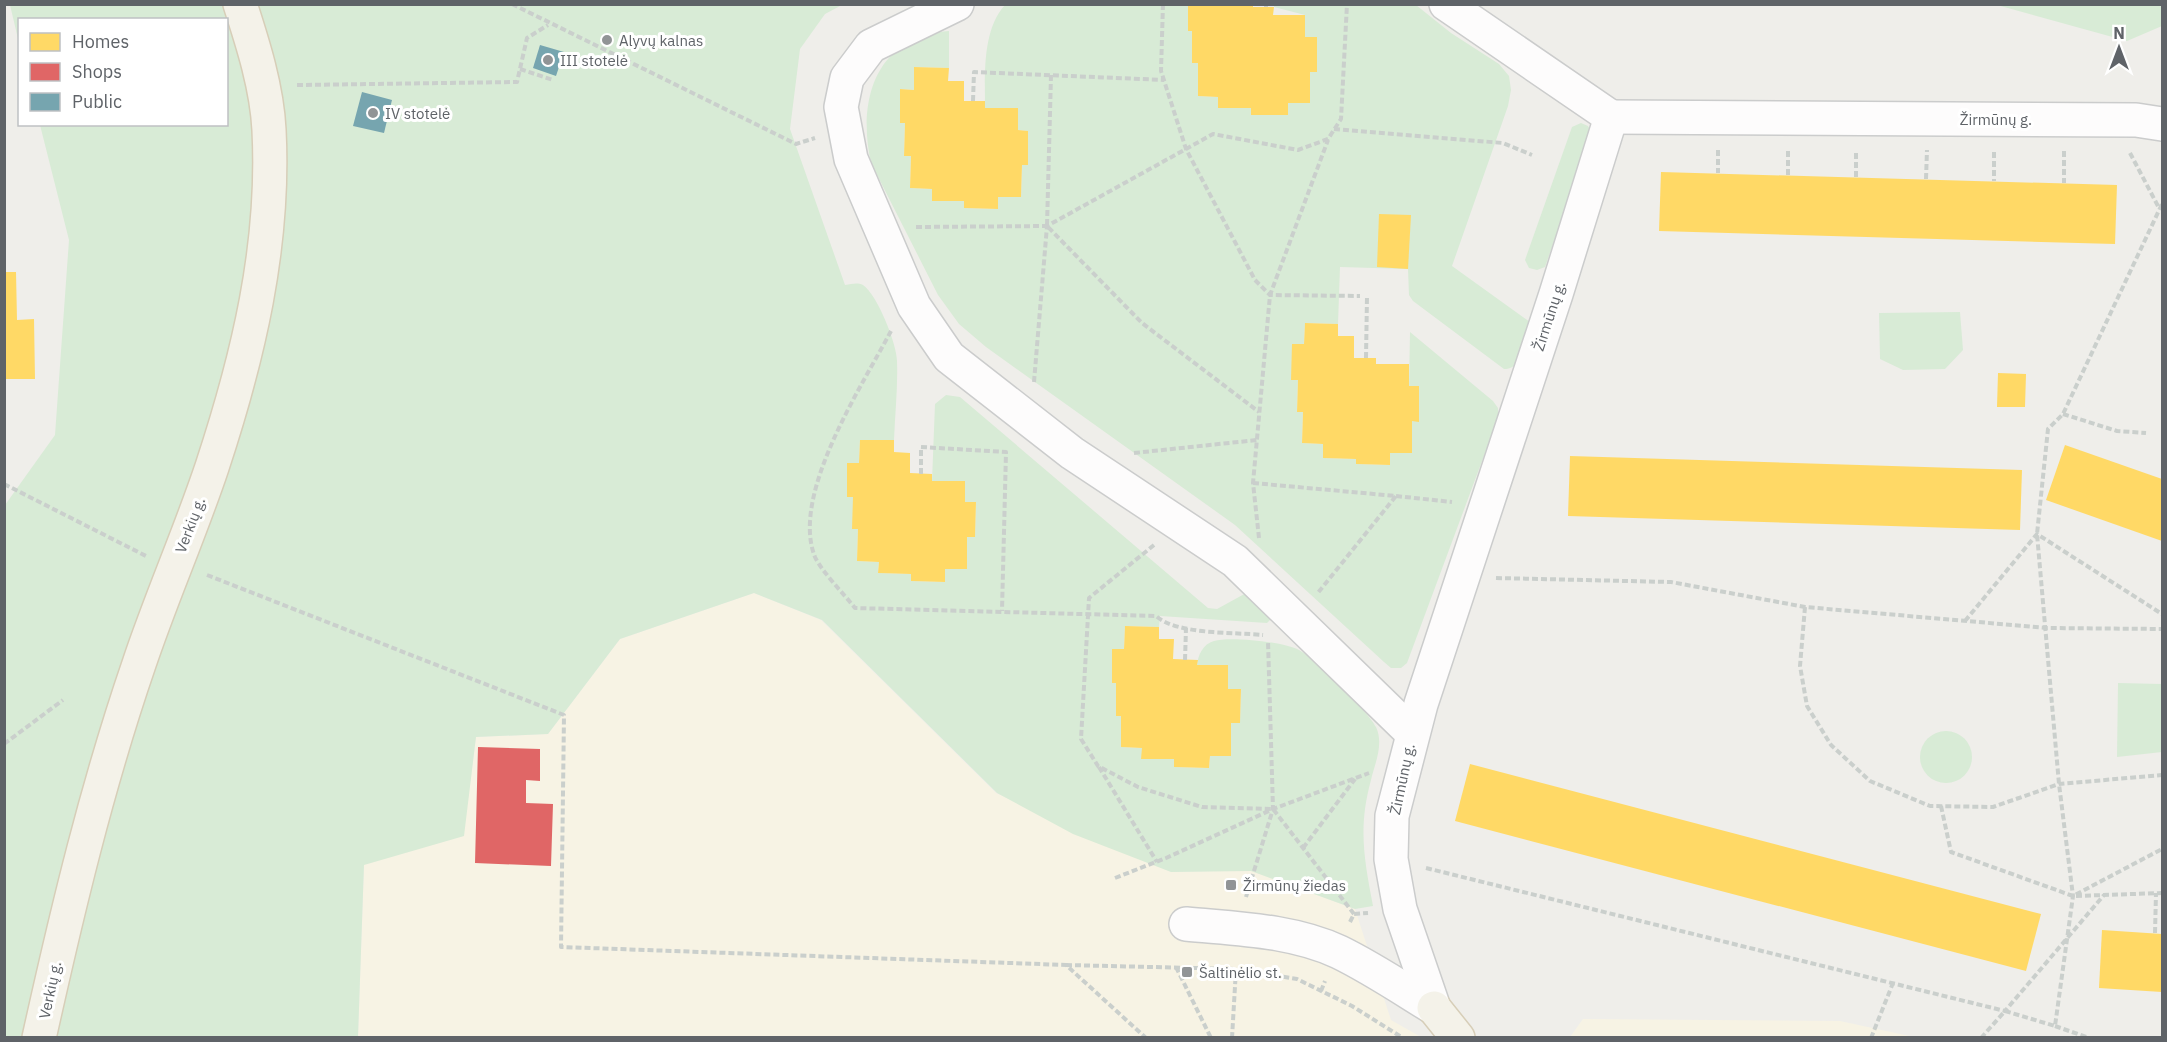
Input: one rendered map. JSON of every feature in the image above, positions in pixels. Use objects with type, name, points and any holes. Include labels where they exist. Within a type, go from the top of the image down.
[{"type":"main road","name":"Verkių g.","points":[[39,1038],[66,916],[138,664],[211,469],[238,381],[259,297],[267,213],[269,129],[262,86],[240,4]]},
{"type":"main road","name":"Žirmūnų g.","points":[[1434,1008],[1458,1038]]},
{"type":"street","points":[[957,4],[871,46],[847,78],[841,106],[851,159],[910,296],[949,357],[1082,459],[1235,561],[1296,621],[1409,747]]},
{"type":"street","points":[[1446,4],[1611,117]]},
{"type":"street","name":"Žirmūnų g.","points":[[1434,1008],[1400,909],[1390,859],[1392,816],[1409,747],[1462,577],[1487,506],[1611,117],[2112,120],[2163,124]]},
{"type":"street","points":[[1186,924],[1284,935],[1337,951],[1434,1008]]},
{"type":"path","points":[[512,4],[795,144],[844,127]]},
{"type":"path","points":[[1163,4],[1161,71],[1186,149],[1255,280],[1270,295],[1360,296]]},
{"type":"path","points":[[1248,573],[1261,559],[1253,483],[1270,295],[1328,139],[1341,119],[1347,4]]},
{"type":"path","points":[[292,85],[517,82],[527,38],[549,24]]},
{"type":"path","points":[[520,69],[553,80]]},
{"type":"path","points":[[973,101],[974,72],[1164,80]]},
{"type":"path","points":[[1002,611],[1006,452],[1031,420],[1047,226],[1051,75]]},
{"type":"path","points":[[2055,1026],[2073,896],[2059,784],[2037,534],[2048,429],[2063,414],[2161,206],[2112,120]]},
{"type":"path","points":[[1334,129],[1503,143],[1532,155]]},
{"type":"path","points":[[881,227],[1047,226],[1213,134],[1298,150],[1328,139]]},
{"type":"path","points":[[1047,226],[1142,322],[1259,413]]},
{"type":"path","points":[[910,296],[826,454],[808,518],[815,558],[855,608],[1156,616],[1165,624],[1186,628],[1268,635],[1273,809],[1237,929]]},
{"type":"path","points":[[1366,358],[1367,297]]},
{"type":"path","points":[[2063,414],[2117,431],[2146,433]]},
{"type":"path","points":[[1082,459],[1257,440]]},
{"type":"path","points":[[921,474],[921,447],[1006,452]]},
{"type":"path","points":[[1253,483],[1487,506]]},
{"type":"path","points":[[4,484],[153,559]]},
{"type":"path","points":[[1296,621],[1396,496]]},
{"type":"path","points":[[1157,862],[1081,739],[1089,598],[1179,524]]},
{"type":"path","points":[[2037,534],[2163,614]]},
{"type":"path","points":[[1965,621],[2037,534]]},
{"type":"path","points":[[210,576],[564,715],[561,947],[1236,969],[1297,979],[1352,1006],[1403,1038]]},
{"type":"path","points":[[1462,577],[1671,582],[1805,608],[2047,628],[2163,629]]},
{"type":"path","points":[[1805,608],[1800,666],[1807,706],[1831,745],[1870,781],[1930,806],[1993,807],[2059,784],[2163,775]]},
{"type":"path","points":[[1185,660],[1186,628]]},
{"type":"path","points":[[4,744],[63,700]]},
{"type":"path","points":[[1114,878],[1157,862],[1273,809],[1357,778],[1409,747]]},
{"type":"path","points":[[1098,766],[1138,787],[1202,807],[1273,809]]},
{"type":"path","points":[[1303,848],[1357,778]]},
{"type":"path","points":[[1941,806],[1951,852],[2073,896],[2163,893]]},
{"type":"path","points":[[1273,809],[1354,914]]},
{"type":"path","points":[[2073,896],[2163,849]]},
{"type":"path","points":[[1420,866],[2005,1011],[2089,1038]]},
{"type":"path","points":[[2155,933],[2156,893]]},
{"type":"path","points":[[1981,1038],[2104,895]]},
{"type":"path","points":[[1066,964],[1146,1038]]},
{"type":"path","points":[[1176,967],[1211,1038]]},
{"type":"path","points":[[1232,1038],[1236,969]]},
{"type":"path","points":[[1871,1038],[1893,983]]},
{"type":"shaded area","points":[[754,593],[821,620],[996,793],[1171,872],[1251,870],[1355,909],[1391,1020],[1421,1037],[358,1038],[364,864],[463,836],[476,737],[548,734],[620,639]]},
{"type":"shaded area","points":[[1583,1019],[1840,1021],[1914,1037],[1570,1037]]},
{"type":"green space","points":[[10,5],[842,5],[825,14],[800,49],[790,129],[845,285],[863,285],[874,298],[885,320],[896,353],[894,440],[860,440],[859,463],[847,463],[847,497],[853,497],[853,529],[858,529],[857,561],[879,562],[878,573],[911,574],[911,581],[944,582],[945,569],[967,569],[967,537],[975,537],[976,503],[965,502],[965,481],[932,481],[935,404],[946,395],[960,397],[1208,608],[1217,609],[1248,592],[1271,619],[1267,623],[1160,616],[1159,627],[1125,626],[1124,649],[1112,649],[1112,683],[1116,683],[1116,716],[1121,716],[1121,747],[1142,748],[1142,759],[1174,759],[1174,767],[1209,768],[1210,756],[1231,756],[1231,723],[1240,722],[1241,689],[1228,689],[1228,665],[1197,665],[1204,647],[1210,642],[1222,640],[1270,642],[1299,650],[1329,674],[1371,719],[1378,733],[1379,747],[1367,797],[1364,843],[1373,906],[1355,909],[1251,871],[1171,872],[1073,834],[997,793],[822,620],[754,593],[620,639],[548,734],[476,737],[464,836],[364,865],[358,1037],[5,1038],[5,505],[55,435],[69,240],[40,126],[228,126],[228,18],[18,18],[18,39]]},
{"type":"green space","points":[[1005,5],[1188,5],[1188,31],[1192,31],[1192,63],[1198,63],[1198,96],[1218,97],[1219,108],[1251,108],[1251,115],[1288,115],[1288,103],[1310,103],[1310,72],[1316,72],[1317,37],[1305,37],[1305,15],[1274,7],[1274,5],[1416,5],[1451,33],[1499,64],[1509,76],[1511,90],[1508,106],[1452,266],[1530,322],[1526,344],[1516,364],[1504,369],[1413,301],[1409,295],[1408,269],[1340,267],[1338,324],[1305,323],[1304,344],[1292,345],[1292,380],[1298,380],[1297,411],[1303,412],[1302,443],[1323,444],[1323,458],[1356,459],[1356,464],[1390,465],[1390,453],[1412,452],[1412,421],[1419,421],[1419,386],[1409,386],[1410,332],[1493,401],[1498,408],[1498,418],[1407,663],[1401,668],[1391,668],[1384,662],[1235,525],[986,347],[959,324],[938,295],[871,163],[867,139],[870,95],[877,75],[889,58],[904,45],[924,36],[949,31],[949,68],[914,67],[914,90],[900,89],[900,123],[905,123],[904,156],[911,156],[910,188],[932,189],[932,201],[964,201],[964,208],[997,209],[998,197],[1021,197],[1022,165],[1028,165],[1028,131],[1018,130],[1018,108],[985,108],[986,54],[992,27]]},
{"type":"green space","points":[[1997,5],[2162,5],[2162,26],[2127,41]]},
{"type":"green space","points":[[1581,123],[1588,126],[1592,133],[1545,267],[1537,270],[1529,268],[1525,260],[1572,127]]},
{"type":"green space","points":[[1960,312],[1963,350],[1945,369],[1903,370],[1880,359],[1879,313]]},
{"type":"green space","points":[[2118,683],[2162,684],[2162,752],[2117,757]]},
{"type":"green space","points":[[1941,731],[1951,731],[1965,738],[1972,757],[1965,776],[1951,783],[1941,783],[1931,779],[1924,772],[1920,762],[1920,752],[1924,742],[1931,735]]},
{"type":"building: Homes","points":[[1188,4],[1253,4],[1253,7],[1274,7],[1273,15],[1305,15],[1305,37],[1317,37],[1317,72],[1310,72],[1310,103],[1288,103],[1288,115],[1251,115],[1251,108],[1218,108],[1218,97],[1198,96],[1198,63],[1192,63],[1192,31],[1188,31]]},
{"type":"building: Homes","points":[[914,67],[949,68],[948,81],[964,81],[964,101],[985,101],[985,108],[1018,108],[1018,130],[1028,131],[1028,165],[1022,165],[1021,197],[998,197],[998,209],[964,208],[964,201],[932,201],[932,189],[910,188],[911,156],[904,156],[905,123],[900,123],[900,89],[914,90]]},
{"type":"building: Homes","points":[[1661,172],[2117,185],[2115,244],[1659,231]]},
{"type":"building: Homes","points":[[1379,214],[1411,215],[1408,269],[1377,267]]},
{"type":"building: Homes","points":[[4,272],[16,272],[17,320],[34,319],[35,379],[4,379]]},
{"type":"building: Homes","points":[[1305,323],[1338,324],[1338,336],[1354,336],[1354,358],[1376,358],[1376,364],[1409,364],[1409,386],[1419,386],[1419,422],[1412,421],[1412,453],[1390,453],[1390,465],[1356,464],[1356,459],[1323,458],[1323,444],[1302,443],[1303,412],[1297,412],[1298,380],[1291,380],[1292,344],[1304,344]]},
{"type":"building: Homes","points":[[1998,373],[2026,374],[2025,407],[1997,407]]},
{"type":"building: Homes","points":[[860,440],[894,440],[894,452],[910,453],[910,473],[932,474],[932,481],[965,481],[965,502],[976,502],[975,537],[967,537],[967,569],[945,569],[945,582],[911,581],[911,574],[878,573],[879,562],[857,561],[858,529],[852,529],[853,497],[847,497],[847,463],[859,463]]},
{"type":"building: Homes","points":[[2065,445],[2162,479],[2162,541],[2046,500]]},
{"type":"building: Homes","points":[[1570,456],[2022,470],[2020,530],[1568,516]]},
{"type":"building: Homes","points":[[1125,626],[1159,627],[1159,639],[1174,639],[1173,659],[1198,660],[1197,665],[1228,665],[1228,689],[1241,689],[1240,723],[1231,723],[1231,756],[1210,756],[1209,768],[1174,767],[1174,759],[1141,759],[1142,748],[1121,747],[1121,716],[1116,716],[1116,683],[1112,683],[1112,649],[1124,649]]},
{"type":"building: Homes","points":[[1470,764],[2041,914],[2026,971],[1455,821]]},
{"type":"building: Homes","points":[[2102,930],[2162,934],[2162,992],[2099,988]]},
{"type":"building: Shops","points":[[478,747],[540,749],[540,781],[526,780],[526,803],[553,804],[551,866],[475,863]]},
{"type":"building: Public","name":"III stotelė","points":[[540,45],[564,52],[556,76],[533,68]]},
{"type":"building: Public","name":"IV stotelė","points":[[362,92],[392,100],[384,133],[353,126]]},
{"type":"place","name":"Alyvų kalnas","points":[[607,40]]},
{"type":"place","name":"III stotelė","points":[[548,60]]},
{"type":"place","name":"IV stotelė","points":[[373,113]]},
{"type":"place","name":"Žirmūnų žiedas","points":[[1231,885]]},
{"type":"place","name":"Šaltinėlio st.","points":[[1187,972]]}]
